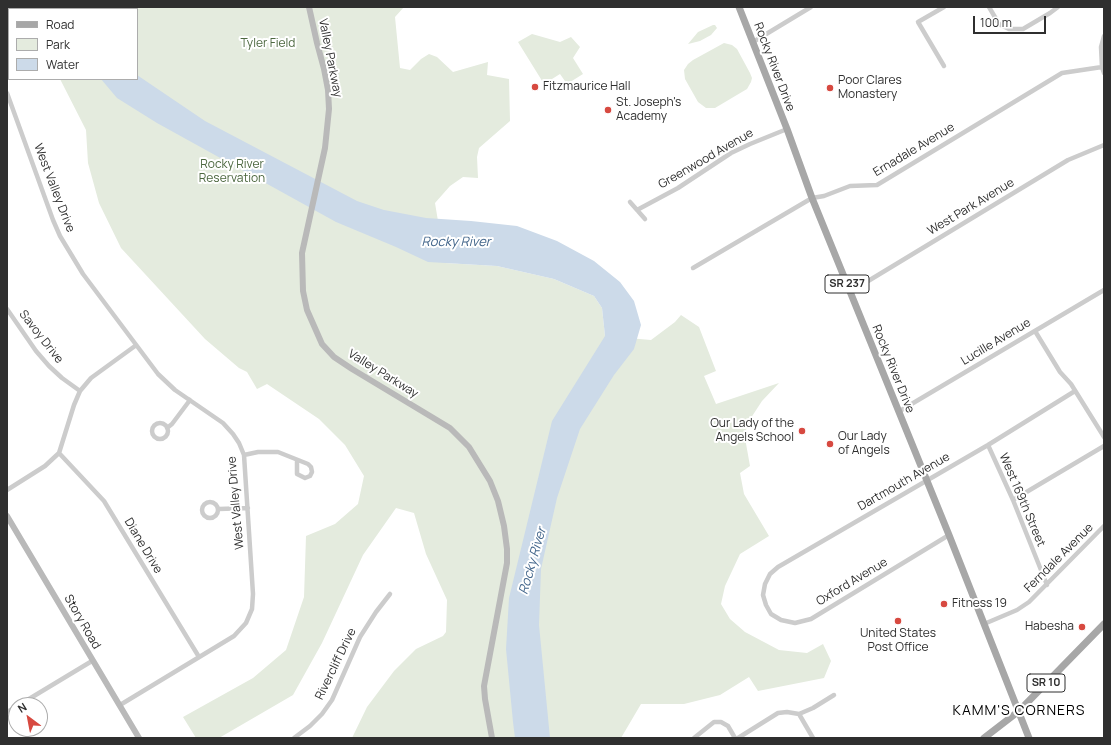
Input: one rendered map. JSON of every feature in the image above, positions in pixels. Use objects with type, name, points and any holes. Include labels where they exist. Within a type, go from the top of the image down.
[{"type":"main road","name":"Rocky River Drive","points":[[739,7],[787,129],[812,198],[949,535],[1029,738]]},
{"type":"main road","name":"SR 10","points":[[984,738],[1019,711],[1104,624]]},
{"type":"street","name":"Valley Parkway","points":[[309,7],[328,90],[328,126],[323,161],[302,253],[303,292],[307,310],[322,344],[334,357],[450,428],[469,447],[490,481],[498,501],[504,526],[507,549],[507,563],[484,686],[492,738]]},
{"type":"street","points":[[752,42],[811,7]]},
{"type":"street","points":[[944,7],[918,22],[944,66]]},
{"type":"street","points":[[989,7],[999,24],[1009,29],[1023,29],[1058,7]]},
{"type":"street","points":[[1104,36],[1101,47],[1102,67],[1104,73]]},
{"type":"street","name":"Ernadale Avenue","points":[[693,268],[812,198],[824,196],[850,186],[877,185],[1062,73],[1102,67]]},
{"type":"street","name":"West Valley Drive","points":[[7,93],[53,220],[60,236],[83,274],[135,346],[158,374],[190,400],[223,422],[239,443],[244,455],[253,594],[252,609],[246,623],[234,636],[120,705]]},
{"type":"street","name":"Greenwood Avenue","points":[[637,210],[678,188],[750,144],[787,129]]},
{"type":"street","name":"West Park Avenue","points":[[850,292],[1068,160],[1104,145]]},
{"type":"street","points":[[630,202],[645,219]]},
{"type":"street","name":"Lucille Avenue","points":[[898,412],[1104,290]]},
{"type":"street","name":"Savoy Drive","points":[[7,309],[36,351],[49,366],[80,391]]},
{"type":"street","points":[[1034,331],[1060,372],[1076,391],[1104,437]]},
{"type":"street","points":[[7,490],[45,466],[59,453],[80,391],[90,378],[135,346]]},
{"type":"street","name":"Dartmouth Avenue","points":[[766,605],[763,595],[765,584],[770,574],[778,567],[988,445],[1076,391]]},
{"type":"street","points":[[167,428],[172,424],[190,400]]},
{"type":"street","name":"West 169th Street","points":[[988,445],[1013,500],[1047,585]]},
{"type":"street","points":[[1013,500],[1104,446]]},
{"type":"street","points":[[244,455],[274,451],[297,460]]},
{"type":"street","name":"Diane Drive","points":[[59,453],[104,501],[199,657]]},
{"type":"street","points":[[219,509],[248,508]]},
{"type":"street","name":"Story Road","points":[[7,516],[139,738]]},
{"type":"street","name":"Ferndale Avenue","points":[[984,624],[1017,610],[1030,602],[1104,526]]},
{"type":"street","name":"Oxford Avenue","points":[[766,605],[771,614],[781,620],[795,623],[811,619],[949,535]]},
{"type":"street","name":"Rivercliff Drive","points":[[294,738],[314,722],[332,700],[360,637],[390,594]]},
{"type":"street","points":[[32,697],[92,661]]},
{"type":"street","points":[[694,738],[714,722],[721,722],[728,726],[737,738],[778,713],[787,712],[799,714],[813,708],[834,695]]},
{"type":"street","points":[[799,714],[813,738]]},
{"type":"green space","name":"Rocky River Reservation","points":[[404,7],[395,17],[400,68],[410,70],[421,59],[429,54],[437,57],[453,72],[488,62],[487,75],[509,79],[510,121],[479,148],[477,157],[478,178],[463,177],[450,186],[435,203],[445,263],[497,266],[554,279],[594,296],[602,308],[605,336],[651,340],[675,322],[681,315],[699,327],[716,371],[704,376],[716,404],[779,383],[762,401],[747,424],[745,438],[750,466],[740,473],[744,494],[769,536],[740,554],[725,586],[721,604],[730,619],[745,632],[779,650],[807,653],[823,644],[831,661],[824,678],[758,691],[749,677],[720,695],[684,704],[641,704],[621,738],[352,738],[367,707],[394,671],[416,649],[443,636],[446,632],[447,600],[426,554],[414,513],[396,508],[363,555],[322,643],[293,695],[219,738],[196,738],[183,717],[253,678],[286,650],[304,597],[306,536],[335,524],[358,504],[364,476],[345,445],[319,419],[267,384],[257,389],[247,372],[239,368],[205,339],[121,248],[99,203],[88,163],[86,130],[61,80],[138,80],[138,8],[50,8]]},
{"type":"green space","points":[[713,25],[717,28],[711,35],[700,41],[688,44],[698,32]]},
{"type":"green space","points":[[532,34],[560,42],[571,37],[580,47],[573,58],[583,74],[567,84],[560,74],[544,84],[518,42]]},
{"type":"green space","points":[[724,43],[732,45],[737,49],[750,73],[752,78],[751,82],[747,89],[715,108],[706,108],[698,102],[685,79],[684,70],[693,60]]},
{"type":"water","name":"Rocky River","points":[[138,76],[205,121],[357,201],[384,210],[426,218],[517,226],[557,241],[594,261],[620,282],[634,301],[641,325],[634,349],[614,375],[580,429],[557,498],[541,569],[539,625],[550,738],[515,738],[506,649],[509,598],[552,421],[605,336],[602,308],[594,296],[554,279],[497,266],[428,262],[336,222],[157,123],[117,98],[102,80],[138,80]]},
{"type":"place","name":"Fitzmaurice Hall","points":[[535,87]]},
{"type":"place","name":"Poor Clares Monastery","points":[[830,88]]},
{"type":"place","name":"St. Joseph's Academy","points":[[608,110]]},
{"type":"place","name":"Our Lady of the Angels School","points":[[802,431]]},
{"type":"place","name":"Our Lady of Angels","points":[[830,444]]},
{"type":"place","name":"Fitness 19","points":[[944,604]]},
{"type":"place","name":"United States Post Office","points":[[898,621]]},
{"type":"place","name":"Habesha","points":[[1082,627]]},
{"type":"district","name":"KAMM'S CORNERS","points":[[1019,711]]},
{"type":"park label","name":"Tyler Field","points":[[268,44]]}]
